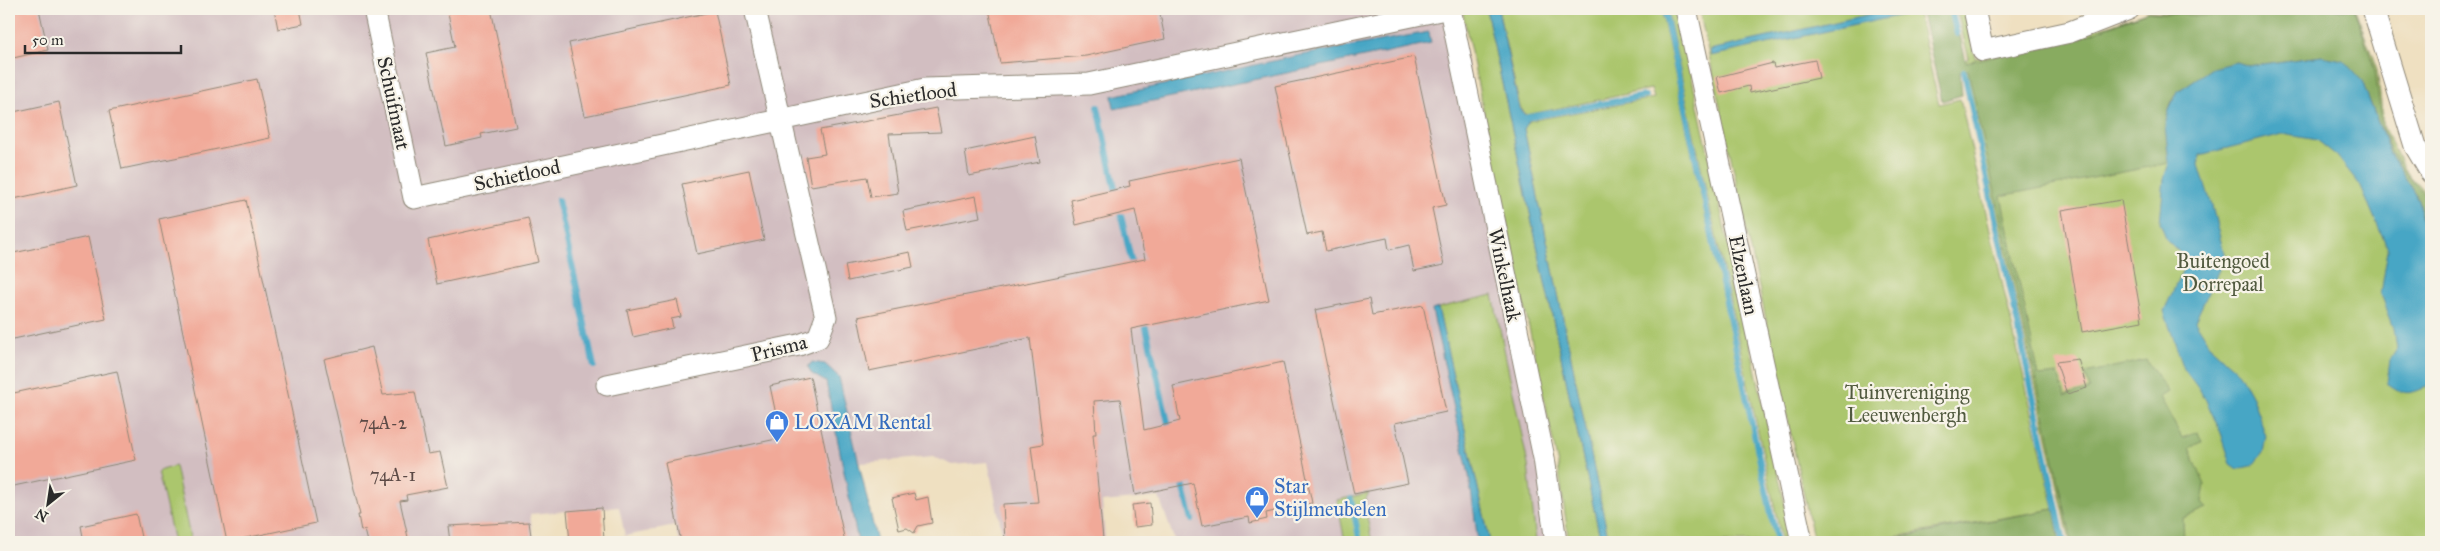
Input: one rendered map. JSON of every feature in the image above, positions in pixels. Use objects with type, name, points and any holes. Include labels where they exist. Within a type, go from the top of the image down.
[{"type":"street","name":"Schuifmaat","points":[[374,9],[414,198]]},
{"type":"street","points":[[755,9],[782,118]]},
{"type":"street","name":"Schietlood","points":[[414,198],[782,118],[926,89],[1090,84],[1445,9]]},
{"type":"street","name":"Winkelhaak","points":[[1450,9],[1544,458],[1556,542]]},
{"type":"street","name":"Elzenlaan","points":[[1686,9],[1802,542]]},
{"type":"street","points":[[1974,9],[1983,51],[2070,32],[2129,9]]},
{"type":"street","points":[[2373,9],[2415,146],[2431,173]]},
{"type":"street","name":"Prisma","points":[[607,385],[799,345],[818,338],[826,317],[782,118]]},
{"type":"shaded area","points":[[9,9],[1457,9],[1562,542],[1175,542],[1159,497],[1102,502],[1105,540],[1004,542],[988,462],[953,465],[933,457],[850,464],[864,542],[679,542],[675,526],[625,536],[619,507],[530,514],[534,542],[9,542]]},
{"type":"green space","points":[[1462,9],[1486,9],[1601,542],[1569,542],[1558,465]]},
{"type":"green space","points":[[1498,9],[1661,9],[1775,542],[1609,542],[1524,128],[1529,121],[1654,98],[1651,89],[1526,115],[1520,107]]},
{"type":"green space","points":[[1667,9],[1677,9],[1793,542],[1782,542]]},
{"type":"green space","name":"Tuinvereniging Leeuwenbergh","points":[[1699,9],[1917,9],[1939,104],[1960,99],[2054,509],[1865,542],[1814,542]]},
{"type":"green space","points":[[1921,9],[1949,9],[1955,36],[1960,35],[1966,62],[2080,38],[2147,12],[2199,16],[2248,13],[2257,9],[2354,9],[2375,70],[2382,128],[2391,150],[2402,169],[2431,202],[2431,233],[2421,220],[2420,203],[2415,193],[2390,154],[2362,81],[2321,56],[2248,66],[2236,62],[2182,89],[2173,100],[2167,117],[2166,136],[2169,163],[2001,196],[2039,376],[2058,374],[2065,396],[2090,389],[2085,373],[2146,360],[2168,392],[2160,397],[2182,438],[2198,432],[2202,442],[2189,448],[2205,485],[2202,502],[2207,508],[2183,518],[2184,542],[2072,542],[1968,70],[1960,72],[1962,95],[1942,101]]},
{"type":"green space","name":"Buitengoed Dorrepaal","points":[[1956,9],[1965,9],[1975,58],[2107,26],[2148,11],[2199,14],[2248,11],[2252,9],[2355,9],[2377,69],[2384,128],[2404,169],[2431,199],[2431,542],[2070,542],[1963,60],[1969,59]]},
{"type":"green space","points":[[1493,295],[1528,465],[1536,542],[1490,542],[1438,308]]},
{"type":"green space","points":[[175,466],[191,542],[174,542],[158,471]]},
{"type":"green space","points":[[1369,493],[1364,502],[1372,542],[1345,542],[1337,500]]},
{"type":"green space","points":[[2054,509],[2060,542],[1875,542]]},
{"type":"water","points":[[1486,9],[1498,9],[1519,107],[1529,121],[1524,129],[1609,542],[1601,542]]},
{"type":"water","points":[[1893,9],[1921,9],[1921,11],[1711,56],[1710,50]]},
{"type":"water","points":[[1429,32],[1431,43],[1114,109],[1112,96],[1296,56]]},
{"type":"water","points":[[2321,56],[2343,60],[2362,81],[2390,154],[2415,193],[2420,203],[2421,220],[2431,233],[2431,385],[2408,393],[2387,383],[2390,360],[2397,349],[2394,328],[2381,294],[2388,249],[2360,185],[2337,156],[2317,140],[2283,134],[2200,155],[2199,165],[2225,257],[2195,321],[2212,348],[2239,373],[2252,397],[2266,436],[2263,453],[2252,466],[2238,469],[2231,464],[2221,433],[2204,396],[2184,369],[2164,311],[2184,267],[2182,255],[2167,240],[2160,223],[2164,178],[2169,163],[2165,125],[2170,107],[2178,91],[2212,68],[2236,62],[2248,66]]},
{"type":"water","points":[[1438,308],[1490,542],[1478,542],[1469,475],[1432,310]]},
{"type":"water","points":[[812,362],[825,364],[839,377],[877,542],[858,542],[826,382],[812,374],[808,367]]},
{"type":"building","points":[[9,9],[39,9],[48,50],[9,59]]},
{"type":"building","points":[[274,9],[300,9],[303,24],[278,29]]},
{"type":"building","points":[[447,9],[491,9],[516,127],[481,134],[482,138],[446,146],[426,53],[455,47]]},
{"type":"building","points":[[989,9],[1159,9],[1165,39],[1086,56],[1000,63]]},
{"type":"building","points":[[715,11],[731,85],[585,116],[569,43]]},
{"type":"building","points":[[1414,57],[1446,205],[1432,208],[1444,265],[1414,271],[1409,245],[1389,250],[1387,238],[1326,251],[1322,232],[1307,235],[1275,86]]},
{"type":"building","points":[[1815,60],[1819,78],[1750,93],[1749,86],[1721,93],[1717,77],[1773,63],[1774,68]]},
{"type":"building","points":[[257,79],[270,138],[122,169],[109,111]]},
{"type":"building","points":[[59,102],[77,185],[9,200],[9,113]]},
{"type":"building","points":[[936,108],[941,132],[889,134],[898,193],[871,197],[867,177],[811,186],[806,157],[825,154],[820,130]]},
{"type":"building","points":[[1035,136],[1040,162],[969,176],[965,151]]},
{"type":"building","points":[[1239,158],[1269,300],[1131,329],[1144,430],[1180,421],[1173,386],[1283,362],[1312,503],[1266,513],[1267,519],[1250,523],[1249,517],[1202,526],[1193,483],[1135,495],[1120,399],[1094,401],[1096,434],[1093,434],[1103,539],[1005,542],[1003,504],[1038,502],[1031,446],[1043,444],[1030,338],[869,371],[858,317],[1145,259],[1135,210],[1076,225],[1071,200],[1130,186],[1129,181]]},
{"type":"building","points":[[749,170],[764,240],[697,254],[682,184]]},
{"type":"building","points":[[976,196],[980,217],[907,231],[903,211]]},
{"type":"building","points":[[246,200],[316,523],[227,542],[159,219]]},
{"type":"building","points":[[2121,200],[2142,321],[2082,332],[2062,210]]},
{"type":"building","points":[[528,218],[538,262],[437,284],[428,240]]},
{"type":"building","points":[[88,237],[106,319],[9,340],[9,254]]},
{"type":"building","points":[[910,252],[913,267],[848,281],[845,265]]},
{"type":"building","points":[[1369,299],[1372,315],[1423,305],[1446,412],[1395,423],[1408,483],[1354,494],[1315,310]]},
{"type":"building","points":[[677,300],[681,317],[671,319],[673,328],[633,337],[627,310]]},
{"type":"building","points":[[372,347],[383,395],[415,392],[428,454],[440,452],[448,487],[406,495],[407,500],[400,501],[409,542],[368,542],[365,530],[361,531],[358,515],[360,515],[324,359]]},
{"type":"building","points":[[2078,359],[2087,388],[2067,394],[2056,362]]},
{"type":"building","points":[[117,371],[136,460],[9,487],[9,394]]},
{"type":"building","points":[[810,377],[845,542],[681,542],[665,463],[781,438],[770,386]]},
{"type":"building","points":[[914,493],[916,500],[928,497],[932,523],[918,526],[914,533],[907,528],[899,530],[892,498]]},
{"type":"building","points":[[1150,503],[1152,525],[1135,527],[1132,505]]},
{"type":"building","points":[[602,508],[604,541],[570,542],[567,511]]},
{"type":"building","points":[[136,514],[142,542],[84,542],[81,526]]},
{"type":"building","points":[[529,522],[532,542],[450,542],[448,526]]},
{"type":"waterway","points":[[1664,9],[1777,542]]},
{"type":"waterway","points":[[1951,9],[1957,34]]},
{"type":"waterway","points":[[1964,72],[2064,542]]},
{"type":"waterway","points":[[1519,119],[1645,96]]},
{"type":"waterway","points":[[1098,107],[1117,197]]},
{"type":"waterway","points":[[558,200],[594,366]]},
{"type":"waterway","points":[[1119,207],[1133,268]]},
{"type":"waterway","points":[[1144,319],[1170,431]]},
{"type":"waterway","points":[[1181,477],[1192,520]]},
{"type":"waterway","points":[[1351,499],[1360,542]]},
{"type":"place","name":"LOXAM Rental","points":[[777,443]]},
{"type":"place","name":"Star Stijlmeubelen","points":[[1257,519]]}]
